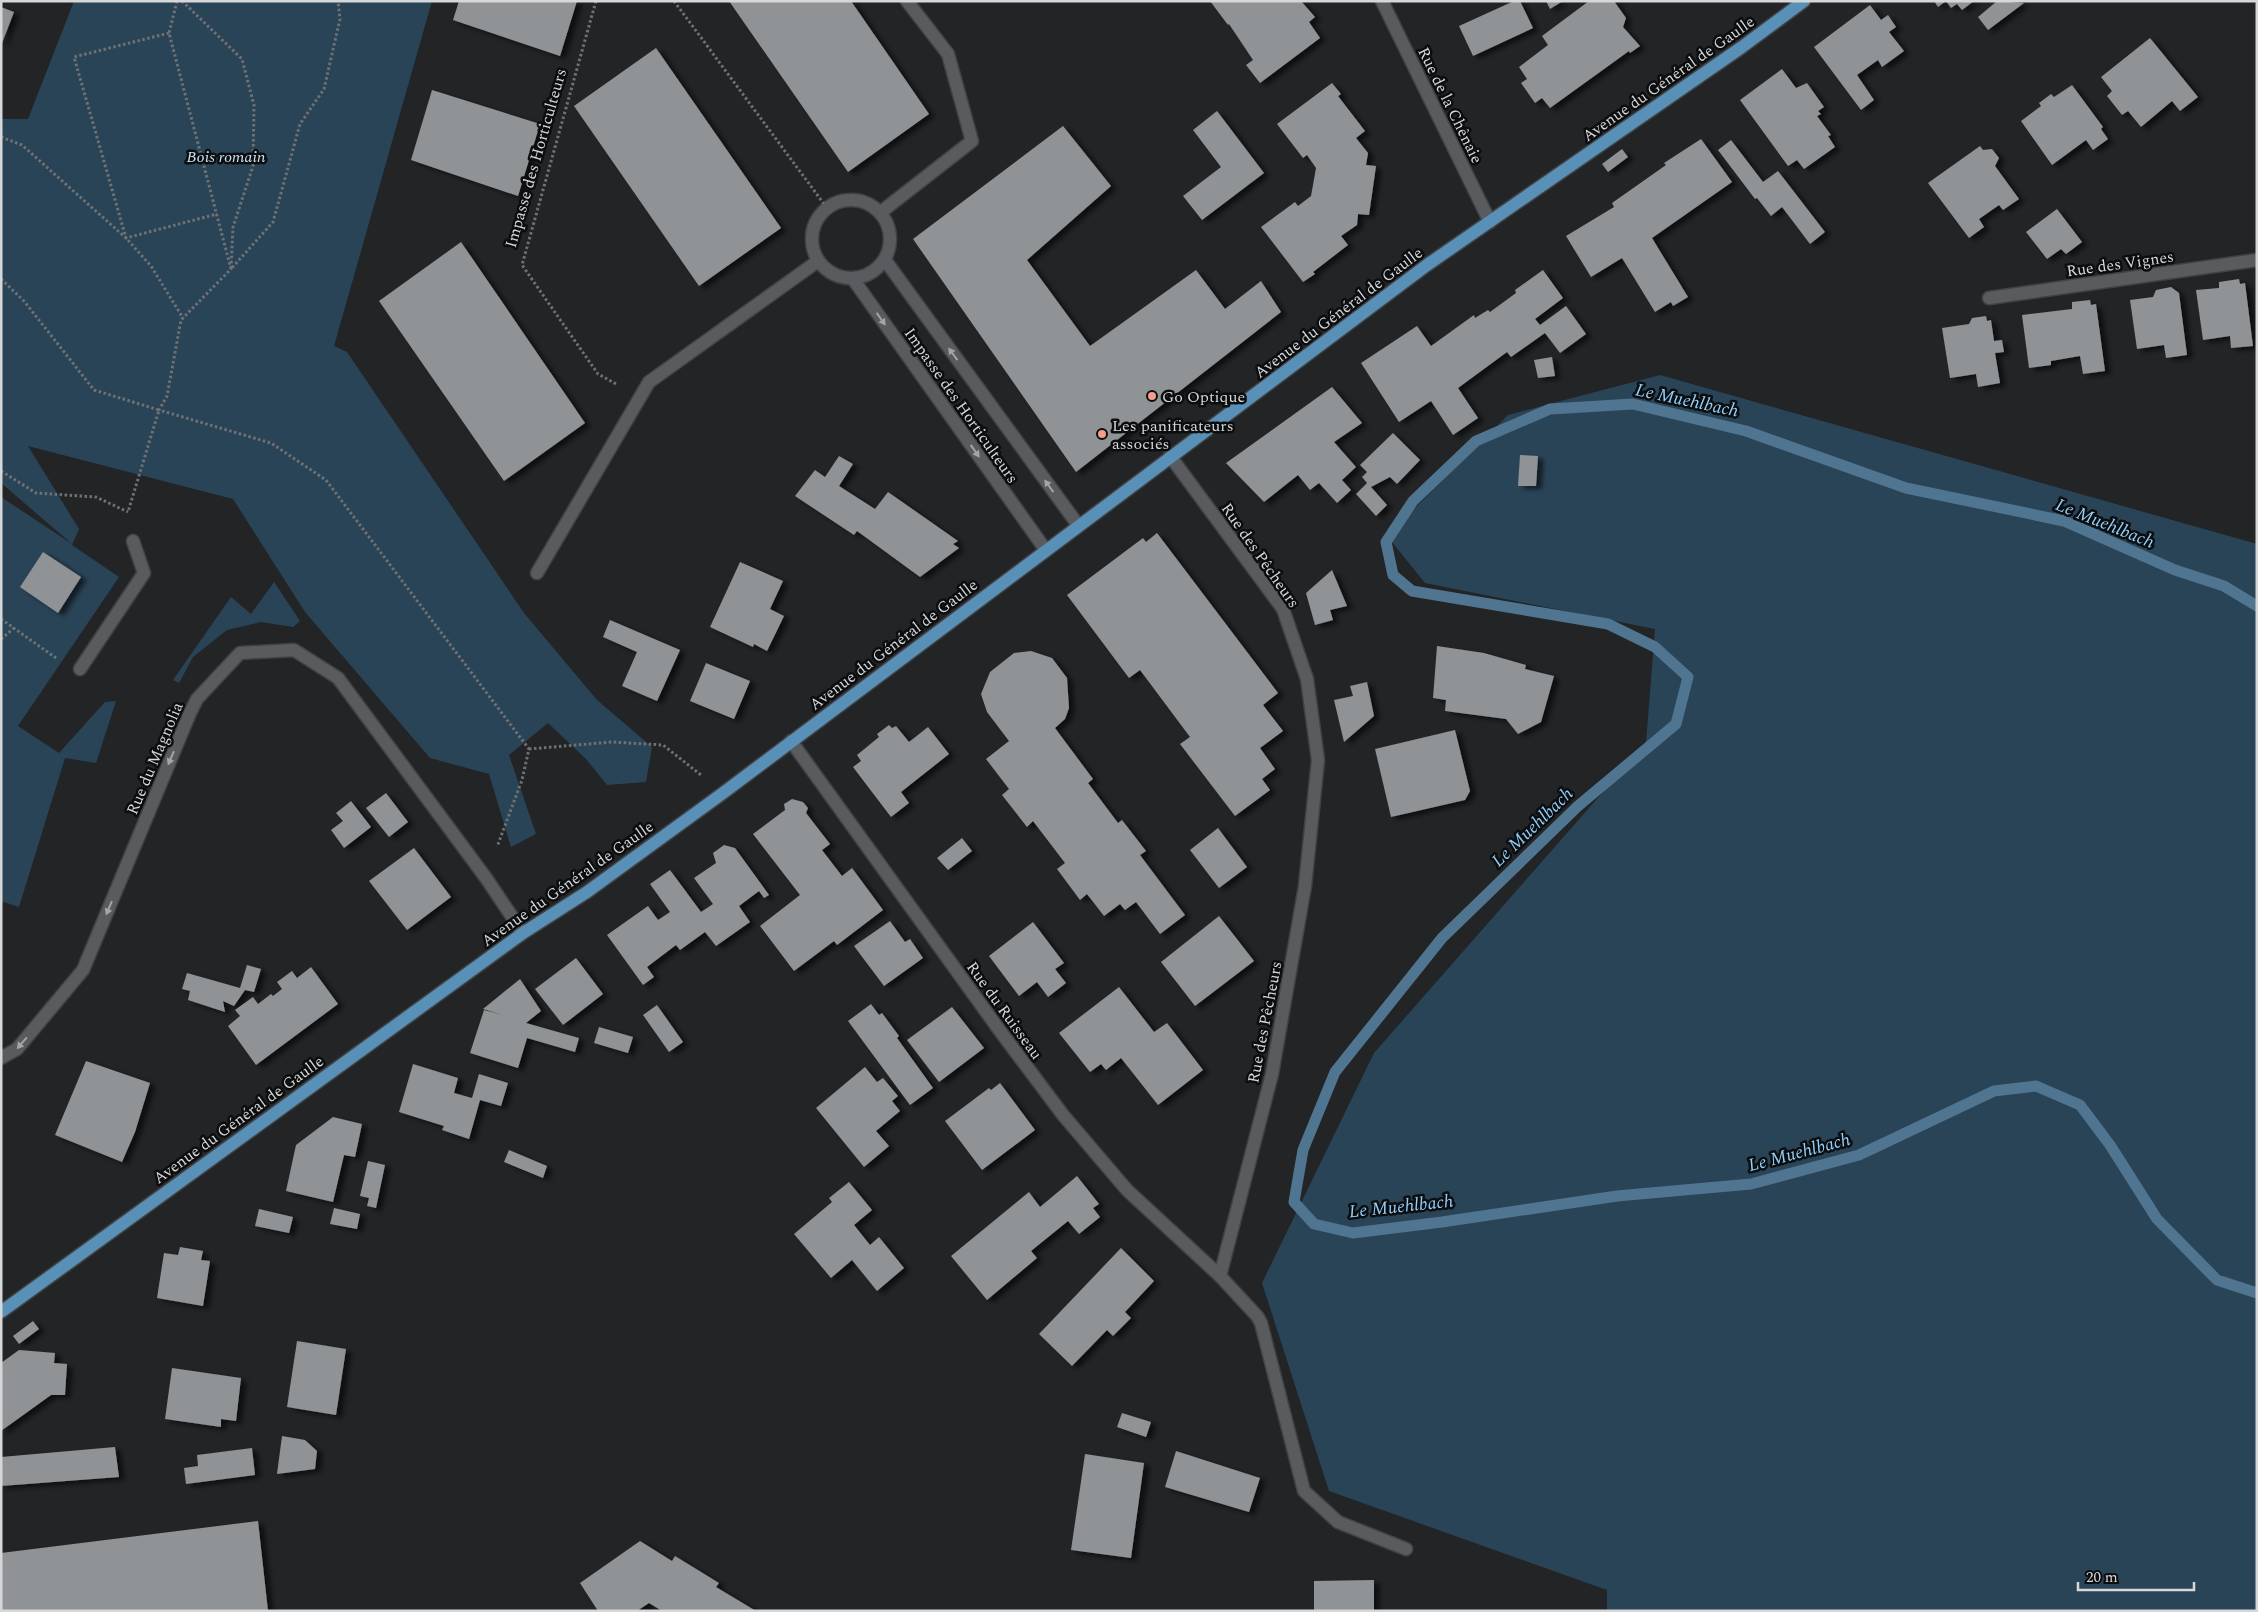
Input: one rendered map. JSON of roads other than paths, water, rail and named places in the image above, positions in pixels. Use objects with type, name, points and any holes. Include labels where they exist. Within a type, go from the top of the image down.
[{"type":"main road","name":"Avenue du Général de Gaulle","points":[[1,1312],[523,933],[587,892],[723,793],[1426,265],[1742,47],[1804,1]]},
{"type":"street","points":[[881,212],[972,141],[948,54],[907,1]]},
{"type":"street","name":"Rue de la Chênaie","points":[[1382,1],[1490,222]]},
{"type":"street","points":[[848,200],[861,200],[881,212],[890,230],[891,241],[885,260],[872,274],[853,279],[833,274],[825,269],[818,261],[813,250],[814,227],[819,216],[838,202],[848,200]]},
{"type":"street","name":"Impasse des Horticulteurs","points":[[885,260],[1078,525]]},
{"type":"street","name":"Rue des Vignes","points":[[1989,298],[2257,260]]},
{"type":"street","points":[[537,573],[649,382],[818,261]]},
{"type":"street","name":"Impasse des Horticulteurs","points":[[853,279],[1045,550]]},
{"type":"street","name":"Rue des Pêcheurs","points":[[1170,456],[1283,610],[1307,678],[1318,760],[1305,886],[1272,1074],[1220,1276]]},
{"type":"street","points":[[80,669],[144,573],[133,541]]},
{"type":"street","name":"Rue du Magnolia","points":[[1,1058],[18,1049],[83,970],[190,713],[197,699],[240,654],[294,650],[338,678],[486,878],[523,933]]},
{"type":"street","name":"Rue du Ruisseau","points":[[791,741],[1000,1031],[1063,1115],[1127,1190],[1220,1276]]},
{"type":"street","points":[[1220,1276],[1257,1316],[1261,1323],[1304,1491],[1338,1522],[1406,1548]]},
{"type":"waterway","name":"Le Muehlbach","points":[[2257,606],[2224,586],[2175,570],[2064,521],[1906,488],[1746,431],[1633,404],[1550,409],[1476,441],[1413,501],[1386,542],[1393,575],[1412,591],[1608,624],[1655,647],[1688,677],[1676,724],[1578,806],[1442,938],[1335,1072],[1303,1150],[1294,1202],[1314,1224],[1353,1233],[1617,1196],[1751,1184],[1859,1155],[1994,1091],[2036,1086],[2080,1105],[2110,1145],[2157,1219],[2217,1280],[2257,1293]]},
{"type":"place","name":"Go Optique","points":[[1152,396]]},
{"type":"place","name":"Les panificateurs associés","points":[[1102,434]]},
{"type":"park label","name":"Bois romain","points":[[226,156]]}]
